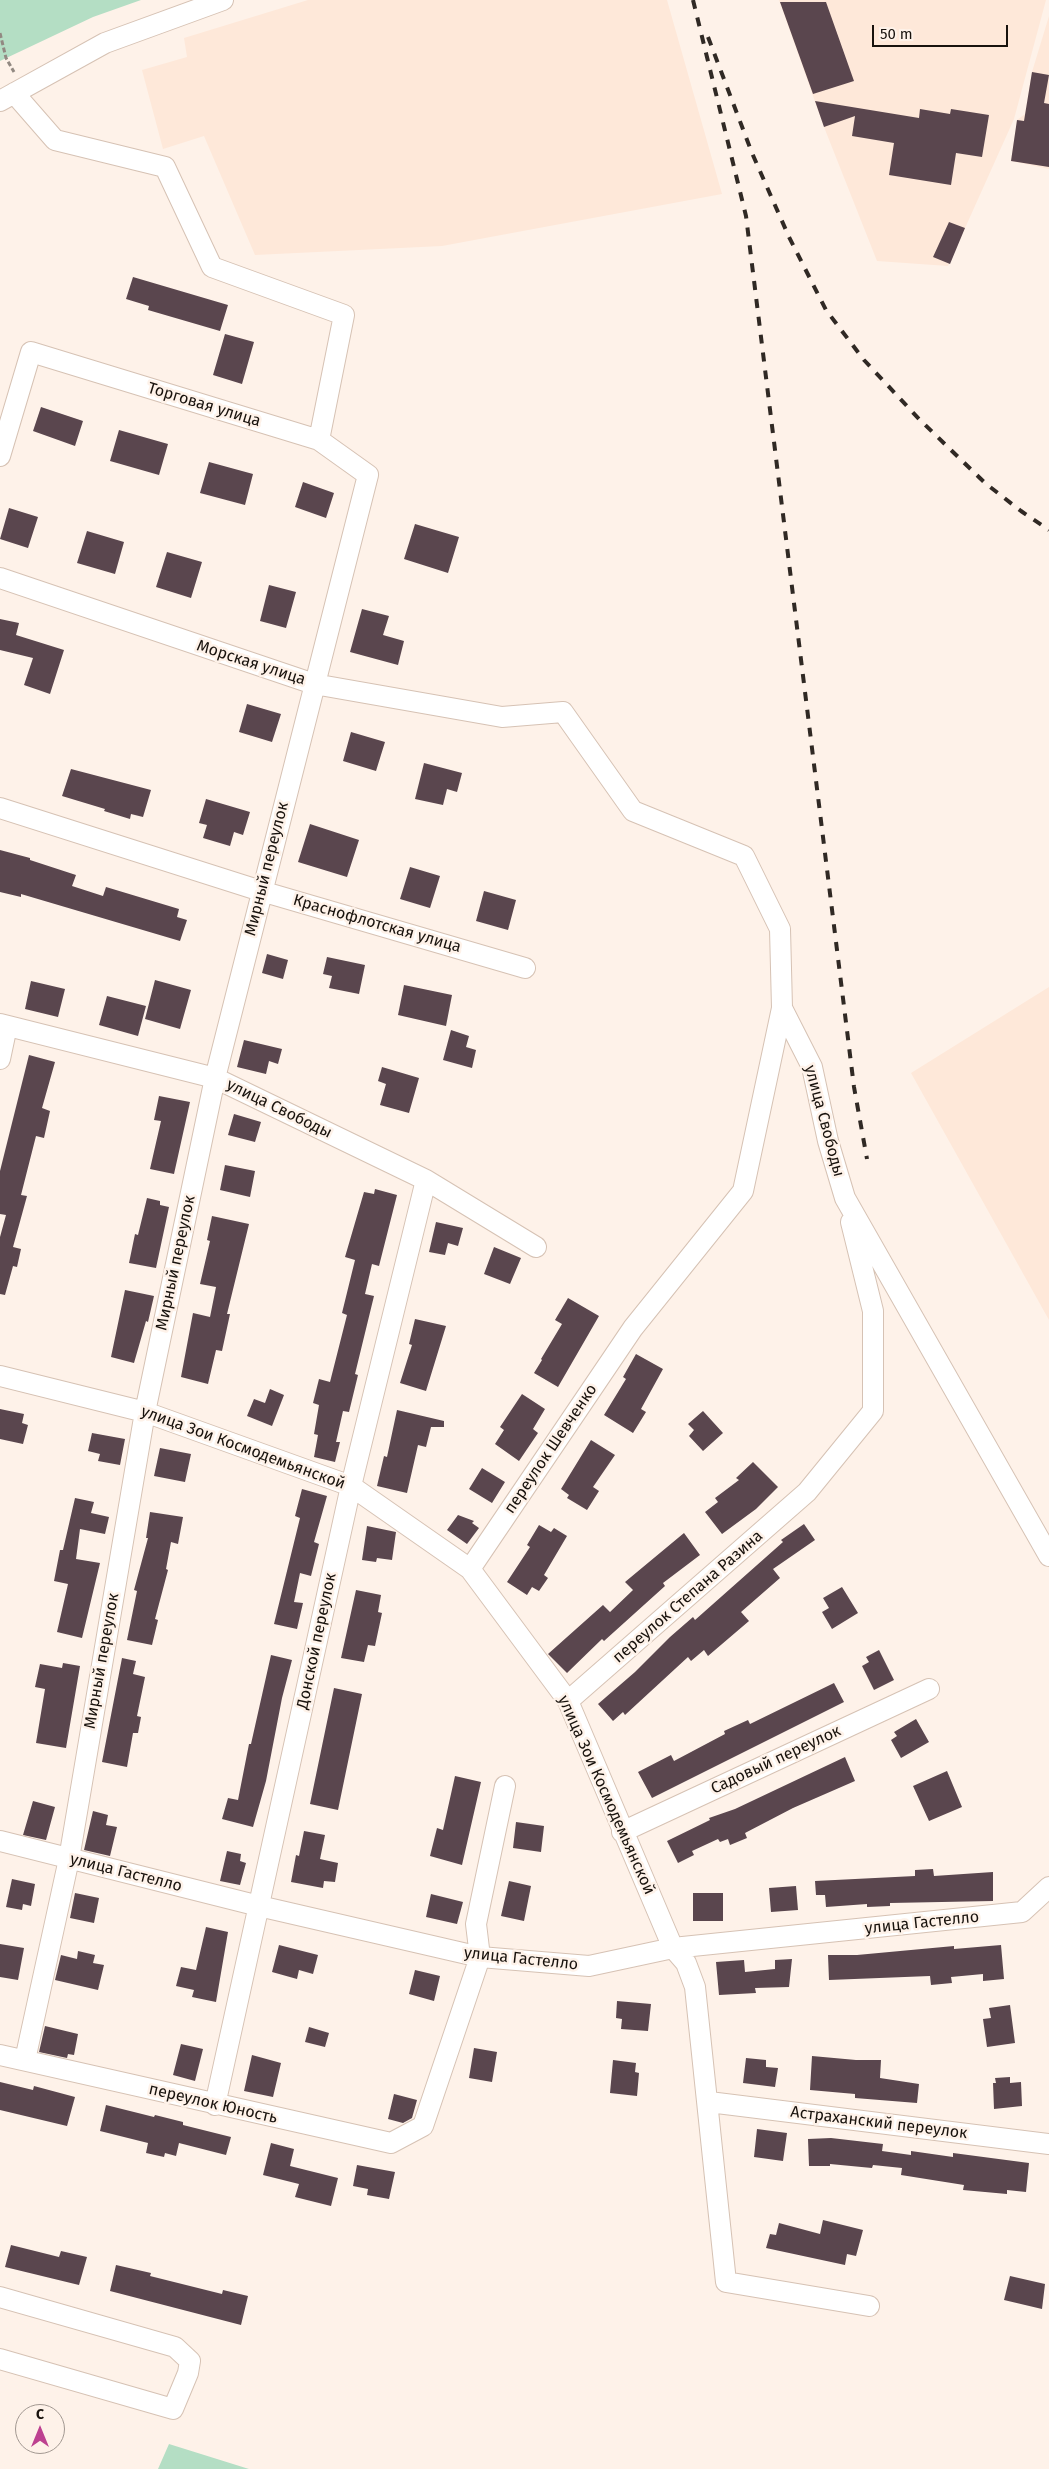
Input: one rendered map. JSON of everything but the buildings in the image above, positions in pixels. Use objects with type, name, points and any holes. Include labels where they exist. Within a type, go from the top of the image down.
[{"type":"street","points":[[223,0],[105,43],[12,94],[55,140],[165,167],[212,267],[344,315],[320,440]]},
{"type":"street","name":"Торговая улица","points":[[0,456],[31,352],[320,440],[368,475]]},
{"type":"street","name":"Мирный переулок","points":[[25,2060],[69,1859],[145,1412],[215,1078],[261,890],[368,475]]},
{"type":"street","name":"Морская улица","points":[[3,580],[314,684],[502,717]]},
{"type":"street","name":"улица Свободы","points":[[502,717],[563,712],[633,811],[744,856],[780,929],[782,1008],[812,1067],[828,1141],[845,1198],[1049,1556]]},
{"type":"street","name":"Краснофлотская улица","points":[[0,808],[261,890],[525,968]]},
{"type":"street","name":"переулок Шевченко","points":[[470,1569],[633,1328],[743,1191],[782,1008]]},
{"type":"street","points":[[0,1059],[3,1025]]},
{"type":"street","name":"улица Свободы","points":[[3,1025],[215,1078],[426,1180],[536,1248]]},
{"type":"street","name":"Донской переулок","points":[[215,2105],[351,1486],[426,1180]]},
{"type":"street","name":"переулок Степана Разина","points":[[568,1702],[807,1492],[872,1411],[872,1311],[845,1198]]},
{"type":"street","name":"улица Зои Космодемьянской","points":[[0,1376],[145,1412],[351,1486],[470,1569],[568,1702],[673,1948],[686,1963],[695,1987],[709,2102],[726,2282],[869,2306]]},
{"type":"street","name":"Садовый переулок","points":[[622,1832],[929,1689]]},
{"type":"street","points":[[480,1957],[476,1924],[505,1786]]},
{"type":"street","name":"улица Гастелло","points":[[0,1841],[259,1906],[480,1957],[589,1966],[673,1948],[1022,1912],[1049,1887]]},
{"type":"street","name":"переулок Юность","points":[[0,2055],[215,2105],[392,2143],[423,2126],[480,1957]]},
{"type":"street","name":"Астраханский переулок","points":[[709,2102],[1049,2144]]},
{"type":"street","points":[[0,2296],[175,2347],[190,2361],[188,2373],[173,2410],[0,2359]]},
{"type":"path","points":[[0,33],[12,94]]},
{"type":"shaded area","points":[[308,0],[667,0],[722,194],[442,246],[255,255],[204,136],[163,149],[142,70],[187,57],[184,38]]},
{"type":"shaded area","points":[[779,0],[1046,0],[1014,119],[948,266],[877,261],[824,127]]},
{"type":"shaded area","points":[[1049,16],[1049,169],[1011,161],[1017,120],[1025,114],[1032,72]]},
{"type":"shaded area","points":[[1049,987],[1049,1320],[911,1073]]},
{"type":"green space","points":[[0,0],[141,0],[93,17],[0,61]]},
{"type":"green space","points":[[169,2444],[249,2469],[158,2469]]},
{"type":"railway","points":[[693,0],[746,216],[854,1087],[867,1159]]},
{"type":"railway","points":[[708,37],[752,153],[789,237],[826,310],[864,360],[919,419],[985,483],[1049,530]]}]
